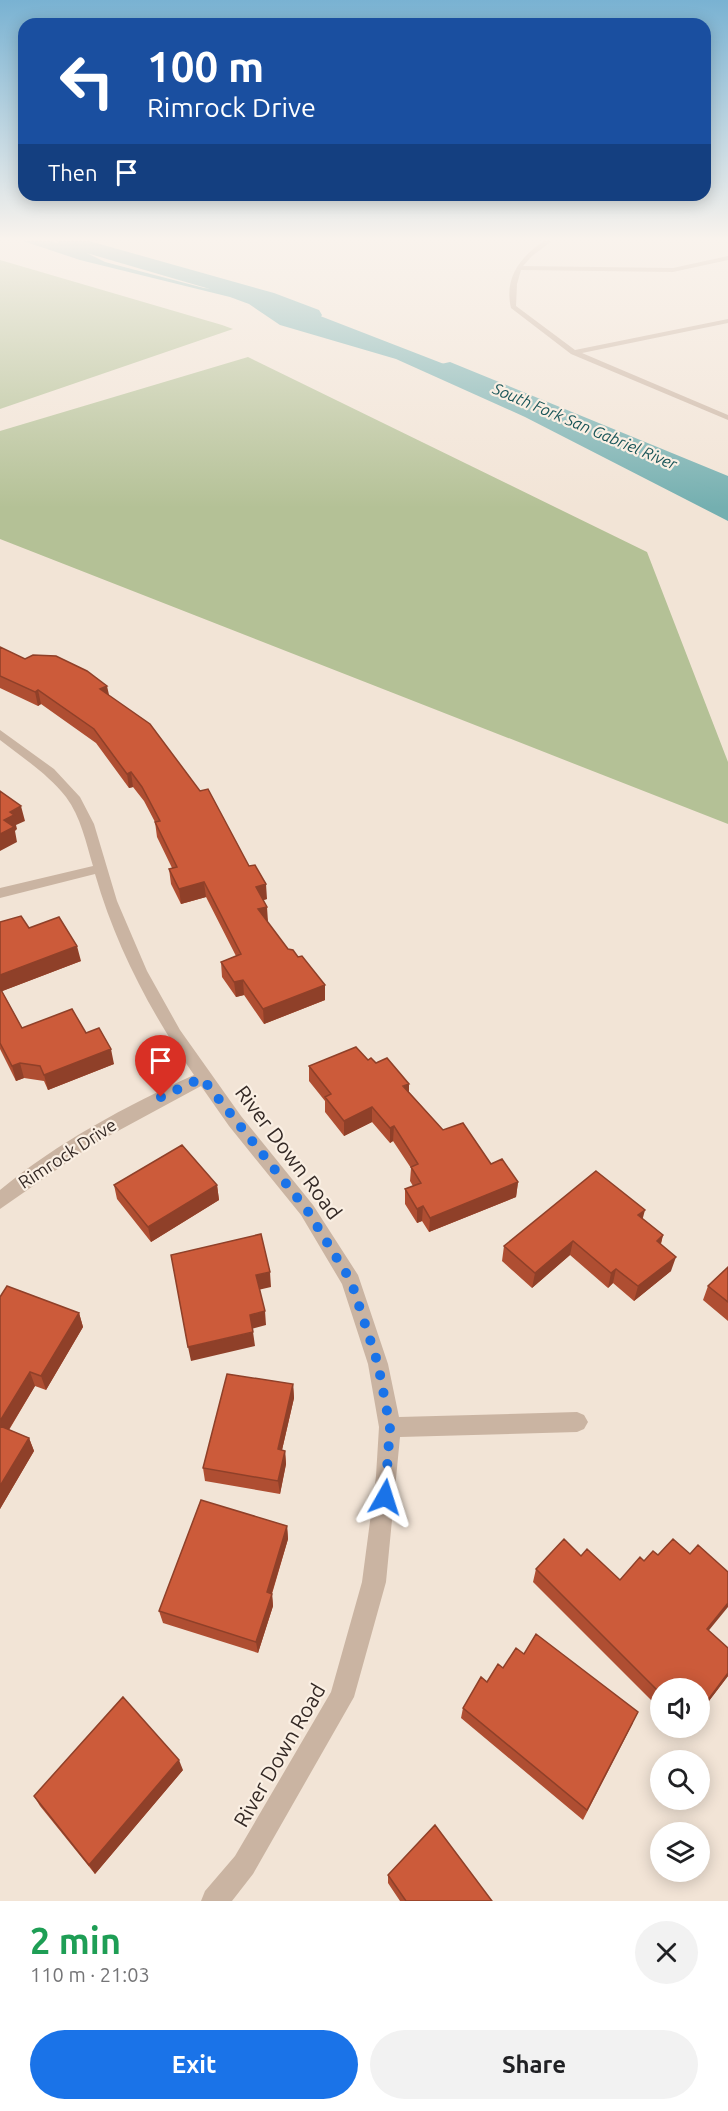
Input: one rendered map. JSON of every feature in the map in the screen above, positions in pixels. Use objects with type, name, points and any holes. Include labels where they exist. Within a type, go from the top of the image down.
[{"type":"street","points":[[544,330],[574,352],[728,418]]},
{"type":"street","points":[[574,352],[685,330]]},
{"type":"street","name":"River Down Road","points":[[0,734],[50,772],[73,797],[87,824],[99,869],[139,971],[202,1078],[307,1210],[351,1281],[378,1364],[390,1427],[387,1476],[374,1582],[342,1697],[244,1865],[215,1901]]},
{"type":"street","points":[[0,893],[99,869]]},
{"type":"street","name":"Rimrock Drive","points":[[0,1201],[10,1190],[80,1142],[141,1106],[202,1078]]},
{"type":"street","points":[[390,1427],[577,1422]]},
{"type":"green space","points":[[0,330],[231,330],[0,409]]},
{"type":"green space","points":[[248,357],[647,552],[728,762],[728,824],[0,539],[0,431]]},
{"type":"water","points":[[296,330],[356,330],[444,364],[728,489],[728,521],[525,417],[396,359]]},
{"type":"building","points":[[0,647],[25,659],[33,655],[56,656],[87,671],[107,686],[100,689],[150,724],[200,791],[208,789],[249,866],[255,865],[266,884],[256,887],[267,907],[258,909],[288,949],[293,950],[298,957],[302,956],[325,985],[263,1009],[243,980],[234,982],[221,962],[241,954],[204,882],[179,889],[169,869],[177,867],[155,822],[160,821],[142,787],[131,772],[127,774],[94,729],[38,690],[35,692],[0,676]]},
{"type":"building","points":[[0,791],[21,806],[10,812],[14,815],[4,820],[14,827],[0,834]]},
{"type":"building","points":[[21,916],[29,928],[59,917],[77,946],[0,975],[0,922]]},
{"type":"building","points":[[0,988],[22,1028],[72,1009],[86,1033],[99,1028],[111,1049],[44,1075],[40,1066],[20,1063],[12,1066],[0,1043]]},
{"type":"building","points":[[356,1047],[368,1060],[371,1058],[376,1063],[387,1058],[409,1084],[403,1086],[443,1130],[463,1123],[491,1164],[502,1159],[518,1182],[430,1218],[423,1206],[417,1209],[405,1189],[421,1183],[411,1167],[418,1164],[394,1126],[390,1128],[372,1107],[344,1121],[325,1097],[331,1094],[309,1066]]},
{"type":"building","points":[[182,1145],[217,1185],[148,1227],[114,1185]]},
{"type":"building","points":[[596,1171],[645,1210],[638,1215],[663,1235],[657,1241],[676,1257],[638,1286],[616,1269],[611,1273],[573,1241],[535,1273],[504,1246]]},
{"type":"building","points":[[261,1234],[270,1272],[256,1275],[265,1311],[250,1315],[253,1332],[188,1347],[171,1255]]},
{"type":"building","points":[[728,1267],[728,1302],[708,1286]]},
{"type":"building","points":[[7,1286],[79,1313],[41,1376],[30,1372],[0,1421],[0,1297]]},
{"type":"building","points":[[227,1374],[293,1384],[278,1449],[285,1451],[278,1481],[203,1468]]},
{"type":"building","points":[[0,1426],[29,1438],[0,1486]]},
{"type":"building","points":[[201,1500],[287,1526],[267,1592],[272,1594],[256,1642],[159,1611]]},
{"type":"building","points":[[564,1539],[581,1556],[587,1549],[620,1580],[640,1557],[644,1561],[653,1551],[658,1555],[673,1539],[690,1554],[698,1545],[728,1572],[728,1603],[707,1629],[728,1648],[728,1673],[710,1697],[710,1678],[650,1678],[650,1683],[536,1569]]},
{"type":"building","points":[[536,1634],[638,1712],[587,1810],[463,1708],[481,1677],[487,1682],[498,1664],[503,1668],[516,1648],[524,1654]]},
{"type":"building","points":[[123,1697],[179,1760],[89,1865],[34,1796]]},
{"type":"building","points":[[435,1825],[492,1901],[406,1901],[388,1875]]},
{"type":"waterway","name":"South Fork San Gabriel River","points":[[450,369],[728,487]]},
{"type":"route","points":[[161,1097],[202,1078],[307,1210],[351,1281],[378,1364],[390,1427],[385,1497]]}]
